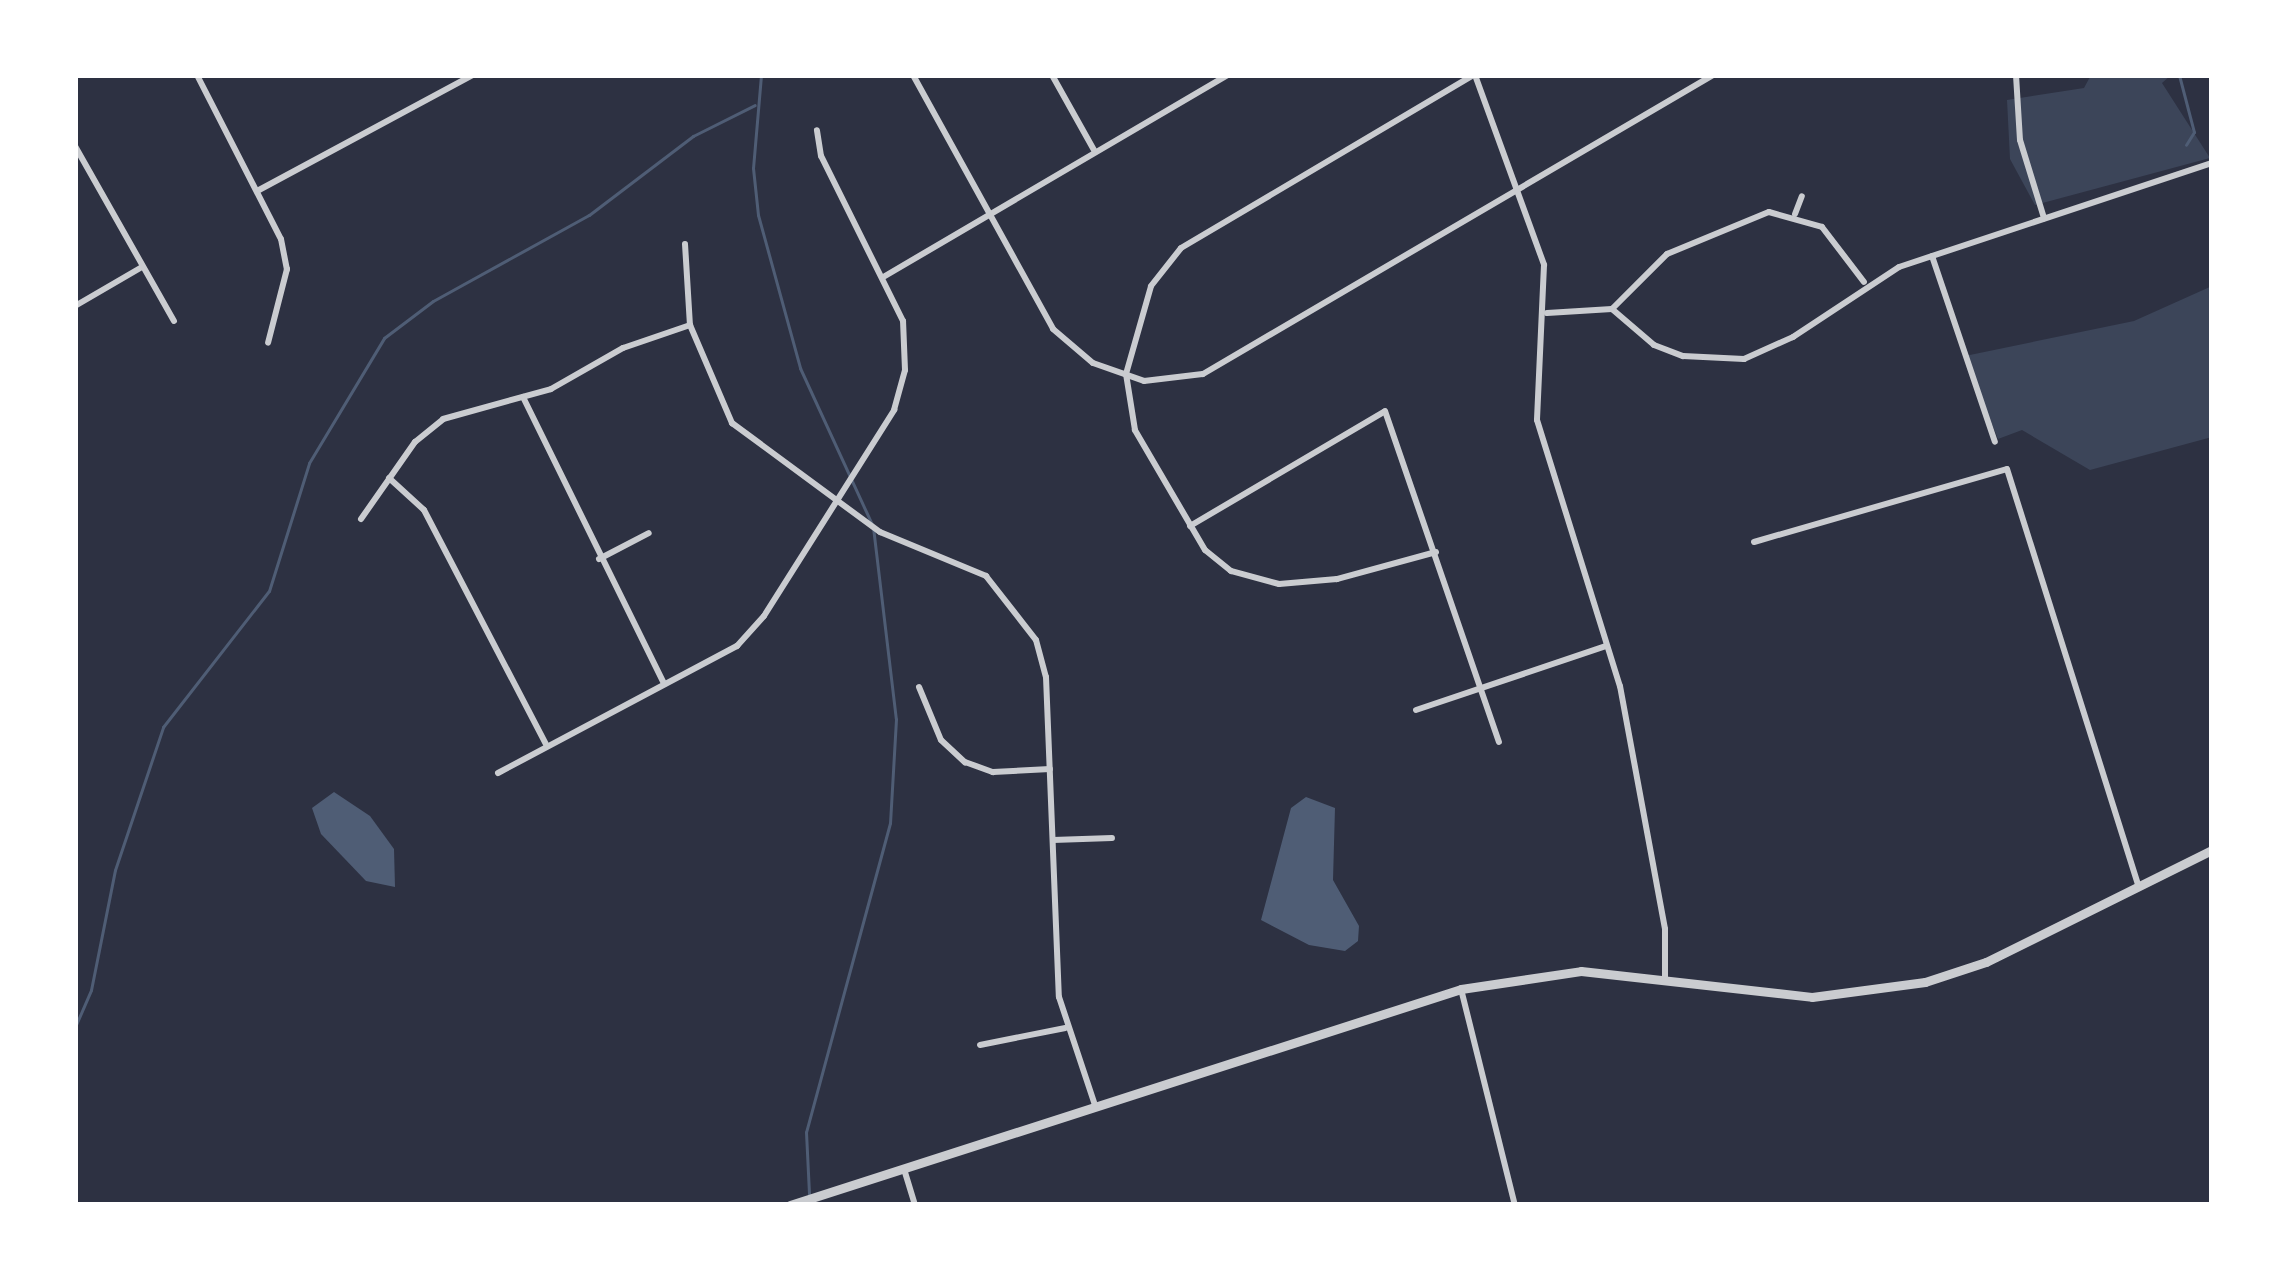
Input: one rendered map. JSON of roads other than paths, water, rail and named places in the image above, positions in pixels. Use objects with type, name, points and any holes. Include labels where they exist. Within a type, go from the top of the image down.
[{"type":"street","points":[[197,75],[259,190],[287,269],[268,344]]},
{"type":"street","points":[[259,190],[473,75]]},
{"type":"street","points":[[913,75],[1053,329],[1093,363],[1144,381],[1203,374],[1713,75]]},
{"type":"street","points":[[1052,75],[1095,152]]},
{"type":"street","points":[[1197,75],[1205,88]]},
{"type":"street","points":[[885,276],[1227,75]]},
{"type":"street","points":[[1436,552],[1365,575],[1279,584],[1231,571],[1190,526],[1135,430],[1126,374],[1150,286],[1181,248],[1475,75],[1544,265],[1547,313],[1537,420],[1607,646],[1638,766],[1665,928],[1665,978]]},
{"type":"street","points":[[2016,75],[2020,140],[2044,218]]},
{"type":"street","points":[[499,773],[737,646],[838,503],[901,392],[906,336],[885,276],[825,166],[817,130]]},
{"type":"street","points":[[75,146],[174,321]]},
{"type":"street","points":[[1612,309],[1654,345],[1683,356],[1744,359],[1793,337],[1865,283],[1932,256],[2212,163]]},
{"type":"street","points":[[1795,214],[1802,196]]},
{"type":"street","points":[[1547,313],[1612,309],[1691,239],[1741,218],[1795,214],[1822,227],[1865,283]]},
{"type":"street","points":[[685,244],[691,325],[733,424],[838,503],[895,539],[973,568],[1011,600],[1042,657],[1065,1028],[1095,1105]]},
{"type":"street","points":[[1932,256],[1995,442]]},
{"type":"street","points":[[75,306],[142,267]]},
{"type":"street","points":[[361,519],[388,478],[443,418],[523,397],[642,339],[691,325]]},
{"type":"street","points":[[523,397],[665,686]]},
{"type":"street","points":[[1190,526],[1385,411],[1499,742]]},
{"type":"street","points":[[1754,542],[2006,470],[2139,887]]},
{"type":"street","points":[[388,478],[424,510],[547,747]]},
{"type":"street","points":[[599,559],[649,533]]},
{"type":"street","points":[[1416,710],[1607,646]]},
{"type":"street","points":[[919,687],[941,740],[965,762],[993,772],[1050,769]]},
{"type":"street","points":[[1053,839],[1112,838]]},
{"type":"street","points":[[790,1205],[1461,989],[1582,971],[1776,995],[1894,988],[1987,962],[2212,850]]},
{"type":"street","points":[[1461,989],[1515,1205]]},
{"type":"street","points":[[980,1045],[1065,1028]]},
{"type":"street","points":[[904,1169],[915,1205]]},
{"type":"waterway","points":[[761,75],[753,168],[758,215],[800,368],[873,527],[896,719],[890,823],[806,1132],[809,1194]]},
{"type":"waterway","points":[[2179,75],[2194,132],[2186,145]]},
{"type":"waterway","points":[[75,1027],[91,990],[115,870],[163,727],[269,591],[309,463],[384,338],[433,301],[589,215],[693,136],[755,105]]}]
